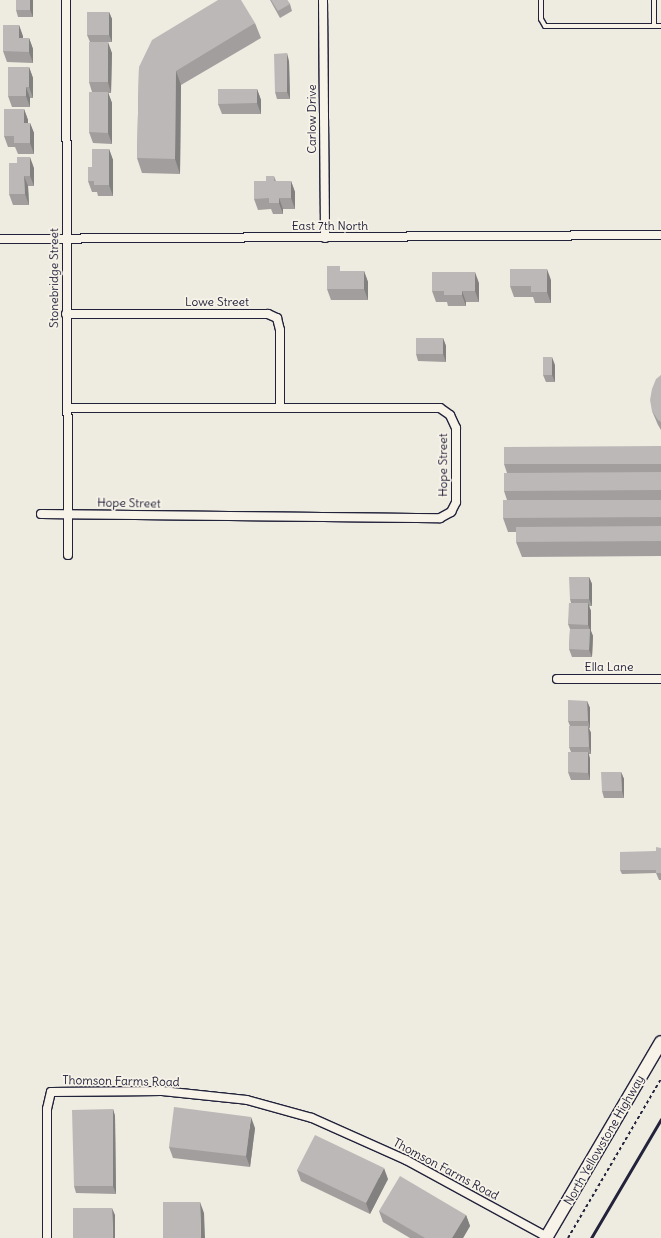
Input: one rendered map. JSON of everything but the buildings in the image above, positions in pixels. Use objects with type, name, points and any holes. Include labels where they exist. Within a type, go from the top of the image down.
[{"type":"main road","name":"North Yellowstone Highway","points":[[546,1238],[661,1042]]},
{"type":"street","name":"Stonebridge Street","points":[[66,0],[68,555]]},
{"type":"street","name":"Carlow Drive","points":[[323,0],[325,238]]},
{"type":"street","name":"East 7th North","points":[[0,239],[661,235]]},
{"type":"street","name":"Lowe Street","points":[[66,314],[268,314],[277,318],[280,330],[280,408]]},
{"type":"street","name":"Hope Street","points":[[41,514],[440,518],[451,512],[456,502],[456,428],[450,415],[440,408],[67,408]]},
{"type":"street","name":"Ella Lane","points":[[557,679],[661,679]]},
{"type":"street","name":"Thomson Farms Road","points":[[47,1238],[47,1109],[51,1092],[162,1091],[247,1100],[312,1118],[406,1160],[546,1238]]},
{"type":"lane","points":[[541,0],[541,19],[545,26],[661,26]]},
{"type":"lane","points":[[654,0],[654,26]]},
{"type":"path","points":[[568,1238],[661,1079]]},
{"type":"railway","points":[[591,1238],[661,1119]]}]
